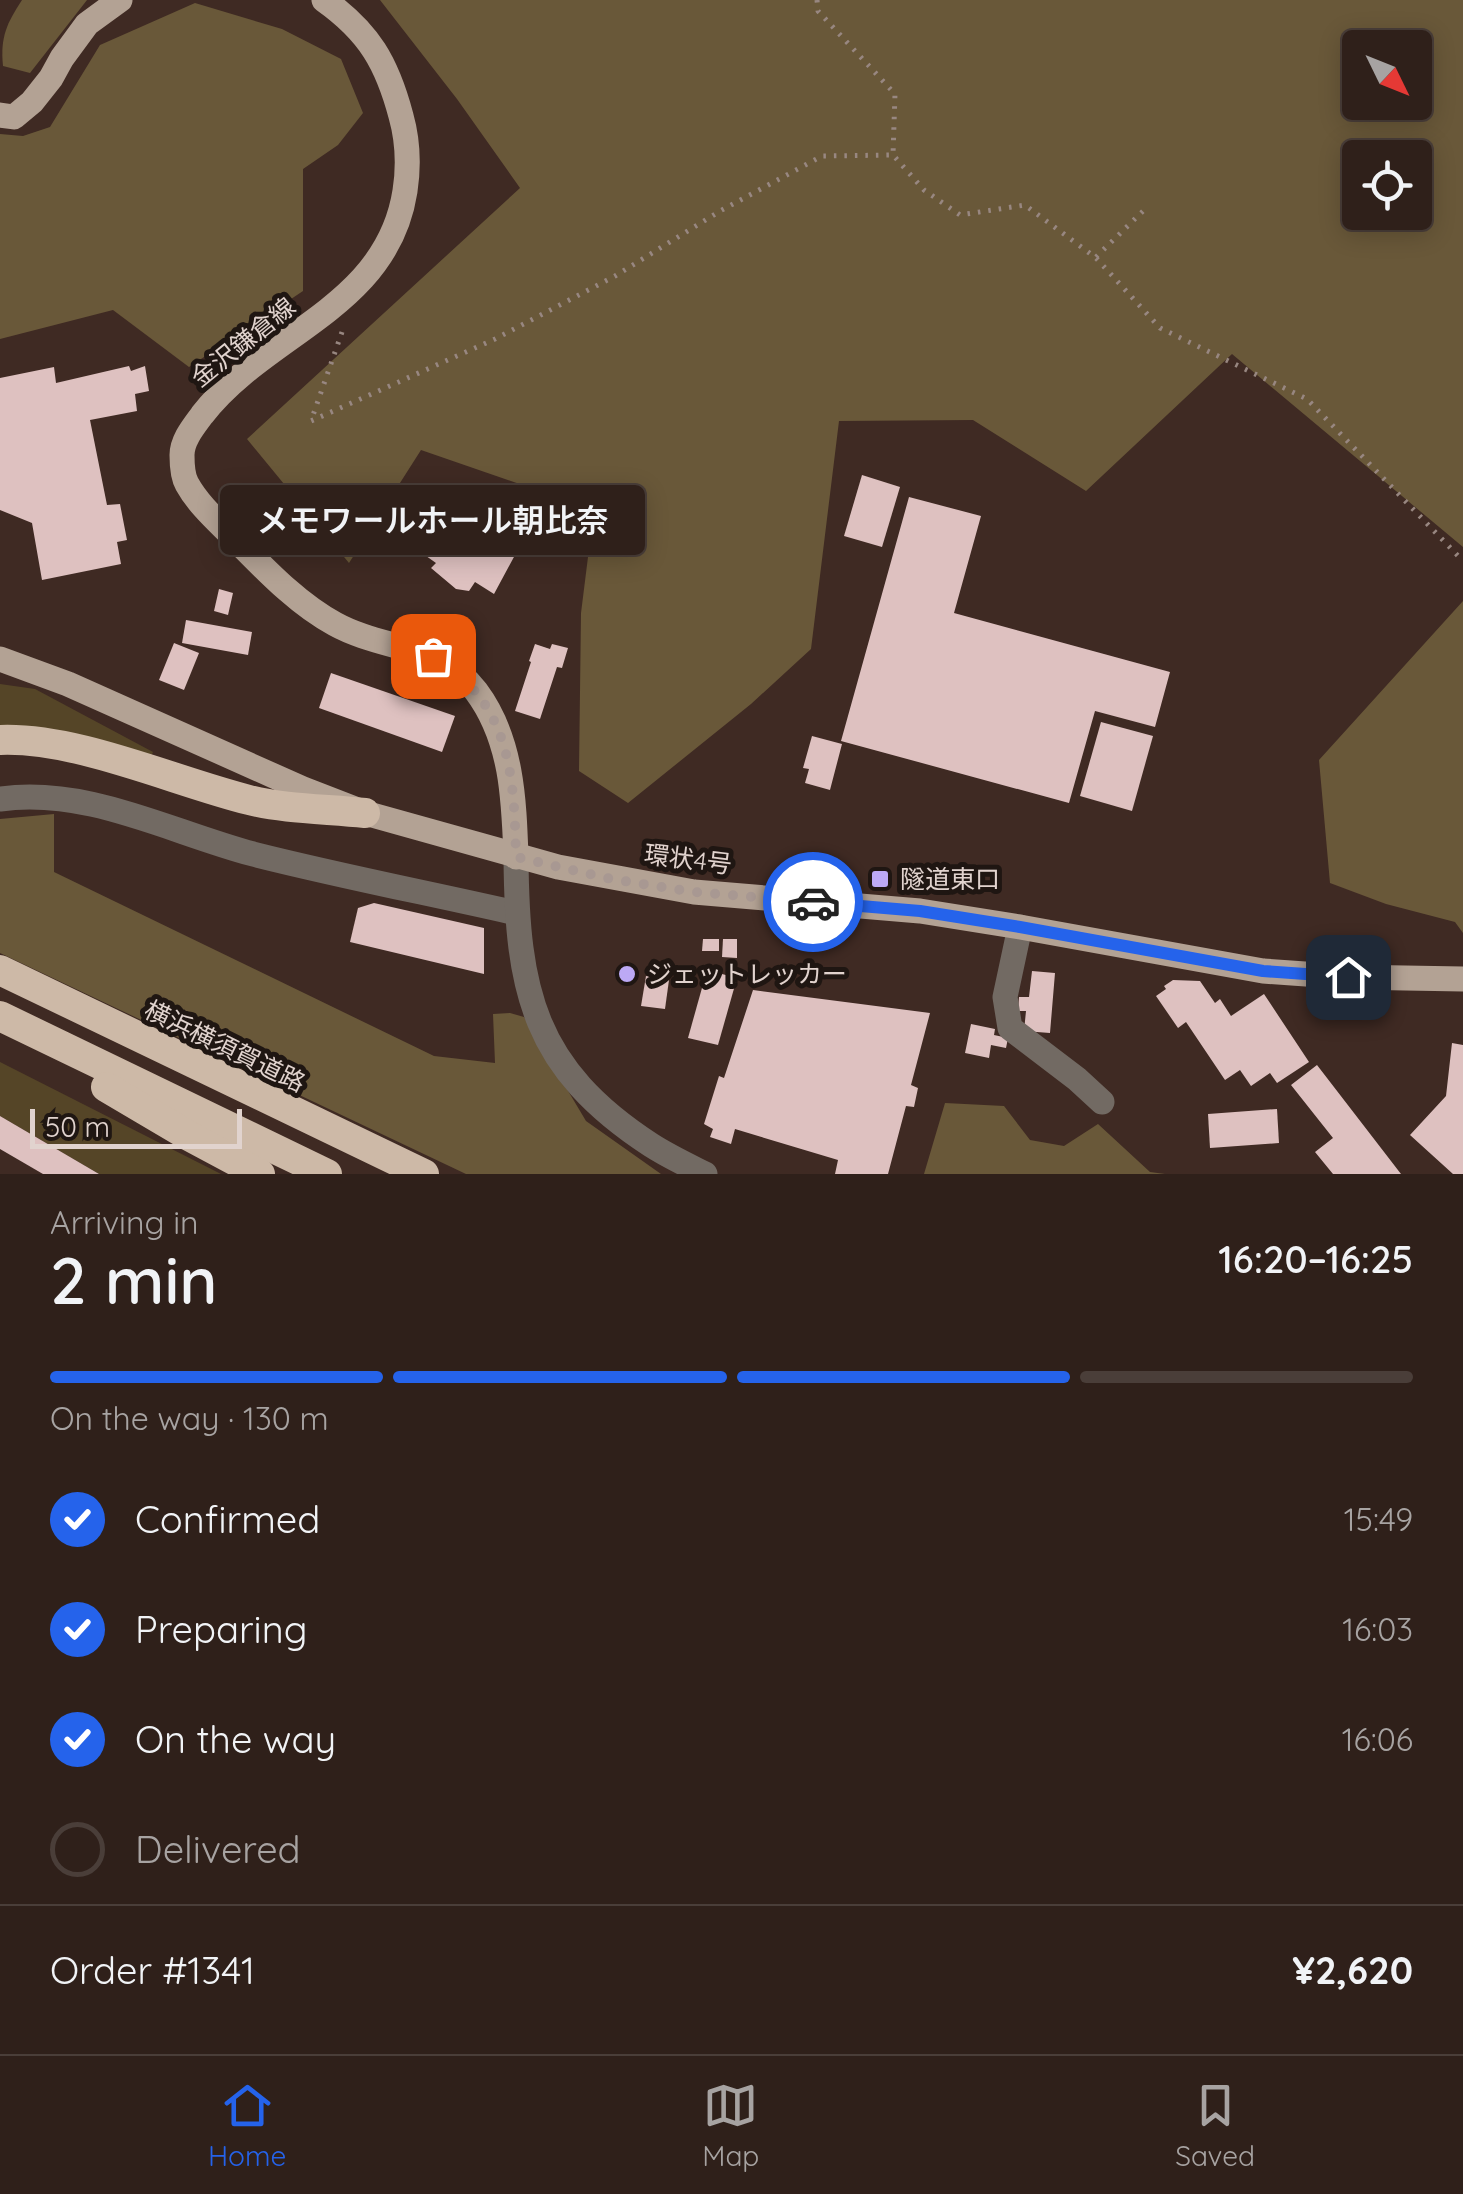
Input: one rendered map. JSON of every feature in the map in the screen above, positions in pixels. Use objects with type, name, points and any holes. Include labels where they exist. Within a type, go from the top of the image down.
[{"type":"highway","points":[[0,740],[19,739],[84,752],[254,801],[366,813]]},
{"type":"highway","name":"横浜横須賀道路","points":[[0,970],[424,1174]]},
{"type":"highway","points":[[0,1016],[327,1174]]},
{"type":"highway","points":[[0,1024],[260,1174]]},
{"type":"main road","points":[[0,116],[14,116],[32,102],[87,24],[120,0]]},
{"type":"main road","name":"金沢鎌倉線","points":[[324,0],[360,31],[383,62],[395,93],[408,138],[402,212],[385,252],[351,293],[215,398],[190,430],[182,450],[185,481],[206,510],[300,600],[335,624],[373,640],[433,656],[456,670],[474,688],[493,716],[510,768],[516,857]]},
{"type":"main road","name":"環状4号","points":[[0,659],[68,684],[303,789],[366,813],[516,857],[611,879],[694,892],[920,911],[1263,971],[1348,977],[1463,978]]},
{"type":"street","points":[[0,798],[81,800],[251,853],[516,913]]},
{"type":"street","points":[[516,857],[516,913],[524,977],[537,1021],[560,1062],[602,1110],[653,1146],[705,1174]]},
{"type":"street","points":[[1020,927],[1005,998],[1010,1028],[1102,1102]]},
{"type":"path","points":[[816,0],[818,12],[895,94],[893,155],[924,190],[960,215],[1025,205],[1096,258],[1160,328],[1306,400],[1463,561]]},
{"type":"path","points":[[346,322],[311,421],[495,338],[615,276],[720,210],[822,156],[893,155]]},
{"type":"path","points":[[1096,258],[1144,210]]},
{"type":"shaded area","points":[[22,0],[87,0],[30,73],[3,66],[6,31]]},
{"type":"shaded area","points":[[380,0],[1463,0],[1463,547],[1232,354],[1086,491],[973,420],[839,421],[811,649],[751,704],[628,803],[579,771],[581,613],[588,557],[534,489],[421,450],[349,563],[247,439],[520,188]]},
{"type":"shaded area","points":[[195,3],[282,29],[341,59],[363,113],[338,145],[303,169],[303,291],[189,367],[113,310],[0,339],[0,134],[23,136],[50,127],[100,45]]},
{"type":"shaded area","points":[[1463,601],[1463,933],[1455,922],[1386,904],[1330,883],[1319,760]]},
{"type":"shaded area","points":[[0,684],[35,689],[153,752],[150,759],[0,729]]},
{"type":"shaded area","points":[[54,814],[54,872],[434,1056],[495,1063],[493,1014],[524,1017],[586,1121],[661,1174],[466,1174],[0,953],[0,819]]},
{"type":"shaded area","points":[[0,1062],[221,1174],[99,1174],[0,1116]]},
{"type":"shaded area","points":[[945,1103],[1004,1106],[1030,1140],[1064,1146],[1098,1124],[1150,1172],[1165,1174],[924,1174]]},
{"type":"building","points":[[129,366],[131,371],[145,366],[149,391],[135,394],[137,411],[90,420],[107,505],[120,504],[127,540],[117,542],[121,564],[42,580],[32,523],[0,510],[0,378],[54,367],[56,383]]},
{"type":"building","points":[[862,475],[900,487],[882,547],[844,536]]},
{"type":"building","points":[[909,497],[981,516],[954,613],[1170,672],[1155,727],[1095,711],[1069,803],[841,741]]},
{"type":"building","points":[[440,501],[471,520],[481,503],[528,531],[494,594],[475,582],[469,591],[456,589],[431,568],[436,563],[419,551],[432,528],[426,523]]},
{"type":"building","points":[[219,589],[233,593],[228,615],[214,611]]},
{"type":"building","points":[[186,620],[252,632],[248,655],[182,643]]},
{"type":"building","points":[[174,643],[199,653],[184,690],[159,680]]},
{"type":"building","points":[[535,644],[550,649],[552,644],[568,648],[562,668],[557,667],[540,719],[515,711]]},
{"type":"building","points":[[331,673],[455,716],[442,752],[319,708]]},
{"type":"building","points":[[1101,722],[1153,736],[1132,811],[1080,796]]},
{"type":"building","points":[[812,736],[842,744],[830,790],[805,783],[809,769],[803,768]]},
{"type":"building","points":[[374,903],[484,928],[484,974],[350,942],[358,908]]},
{"type":"building","points":[[703,939],[719,939],[719,951],[702,951]]},
{"type":"building","points":[[723,939],[737,939],[737,958],[722,957]]},
{"type":"building","points":[[707,970],[737,978],[718,1045],[688,1038]]},
{"type":"building","points":[[1032,971],[1055,973],[1050,1033],[1024,1031],[1026,1011],[1018,1011],[1019,997],[1029,997]]},
{"type":"building","points":[[646,976],[669,980],[665,1009],[641,1006]]},
{"type":"building","points":[[1173,980],[1200,981],[1215,1003],[1220,999],[1231,1016],[1264,994],[1309,1062],[1277,1083],[1270,1073],[1251,1086],[1240,1070],[1225,1080],[1186,1022],[1178,1028],[1156,996]]},
{"type":"building","points":[[753,990],[930,1013],[911,1085],[918,1088],[914,1107],[906,1106],[888,1174],[835,1174],[838,1160],[735,1129],[731,1144],[710,1137],[713,1129],[704,1124]]},
{"type":"building","points":[[971,1024],[995,1029],[994,1035],[1008,1038],[1006,1048],[991,1045],[989,1058],[965,1053]]},
{"type":"building","points":[[1452,1043],[1463,1045],[1463,1174],[1453,1174],[1410,1135],[1446,1096]]},
{"type":"building","points":[[1317,1065],[1401,1174],[1333,1174],[1315,1152],[1333,1138],[1291,1085]]},
{"type":"building","points":[[1277,1109],[1279,1143],[1210,1148],[1208,1114]]},
{"type":"building","points":[[0,1116],[99,1174],[43,1174],[0,1149]]},
{"type":"way so far","points":[[433,656],[456,670],[493,716],[510,768],[516,857],[611,879],[694,892],[813,902]]},
{"type":"place","name":"メモワールホール朝比奈","points":[[433,656]]},
{"type":"place","name":"隧道東口","points":[[880,879]]},
{"type":"place","name":"ジェットレッカー","points":[[627,974]]},
{"type":"route","points":[[813,902],[920,911],[1263,971],[1348,977]]}]
